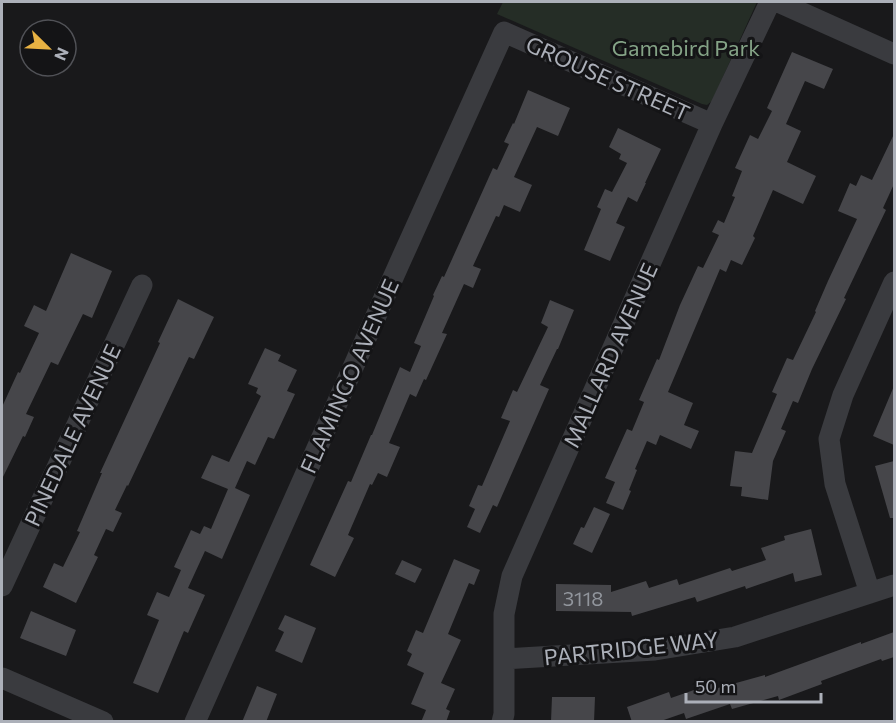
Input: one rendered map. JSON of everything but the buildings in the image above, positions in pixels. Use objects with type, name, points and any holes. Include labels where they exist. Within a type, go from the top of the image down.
[{"type":"street","name":"MALLARD AVENUE","points":[[502,722],[504,714],[504,614],[512,576],[712,124],[770,2]]},
{"type":"street","points":[[778,2],[894,54]]},
{"type":"street","name":"GROUSE STREET","points":[[504,32],[712,124]]},
{"type":"street","name":"FLAMINGO AVENUE","points":[[195,722],[504,32]]},
{"type":"street","points":[[870,593],[835,484],[829,439],[843,395],[894,282]]},
{"type":"street","name":"PINEDALE AVENUE","points":[[2,586],[142,285]]},
{"type":"street","name":"PARTRIDGE WAY","points":[[504,659],[655,650],[735,637],[894,585]]},
{"type":"street","points":[[2,678],[103,722]]},
{"type":"green space","name":"Gamebird Park","points":[[503,2],[757,2],[712,101],[707,105],[497,14]]}]
